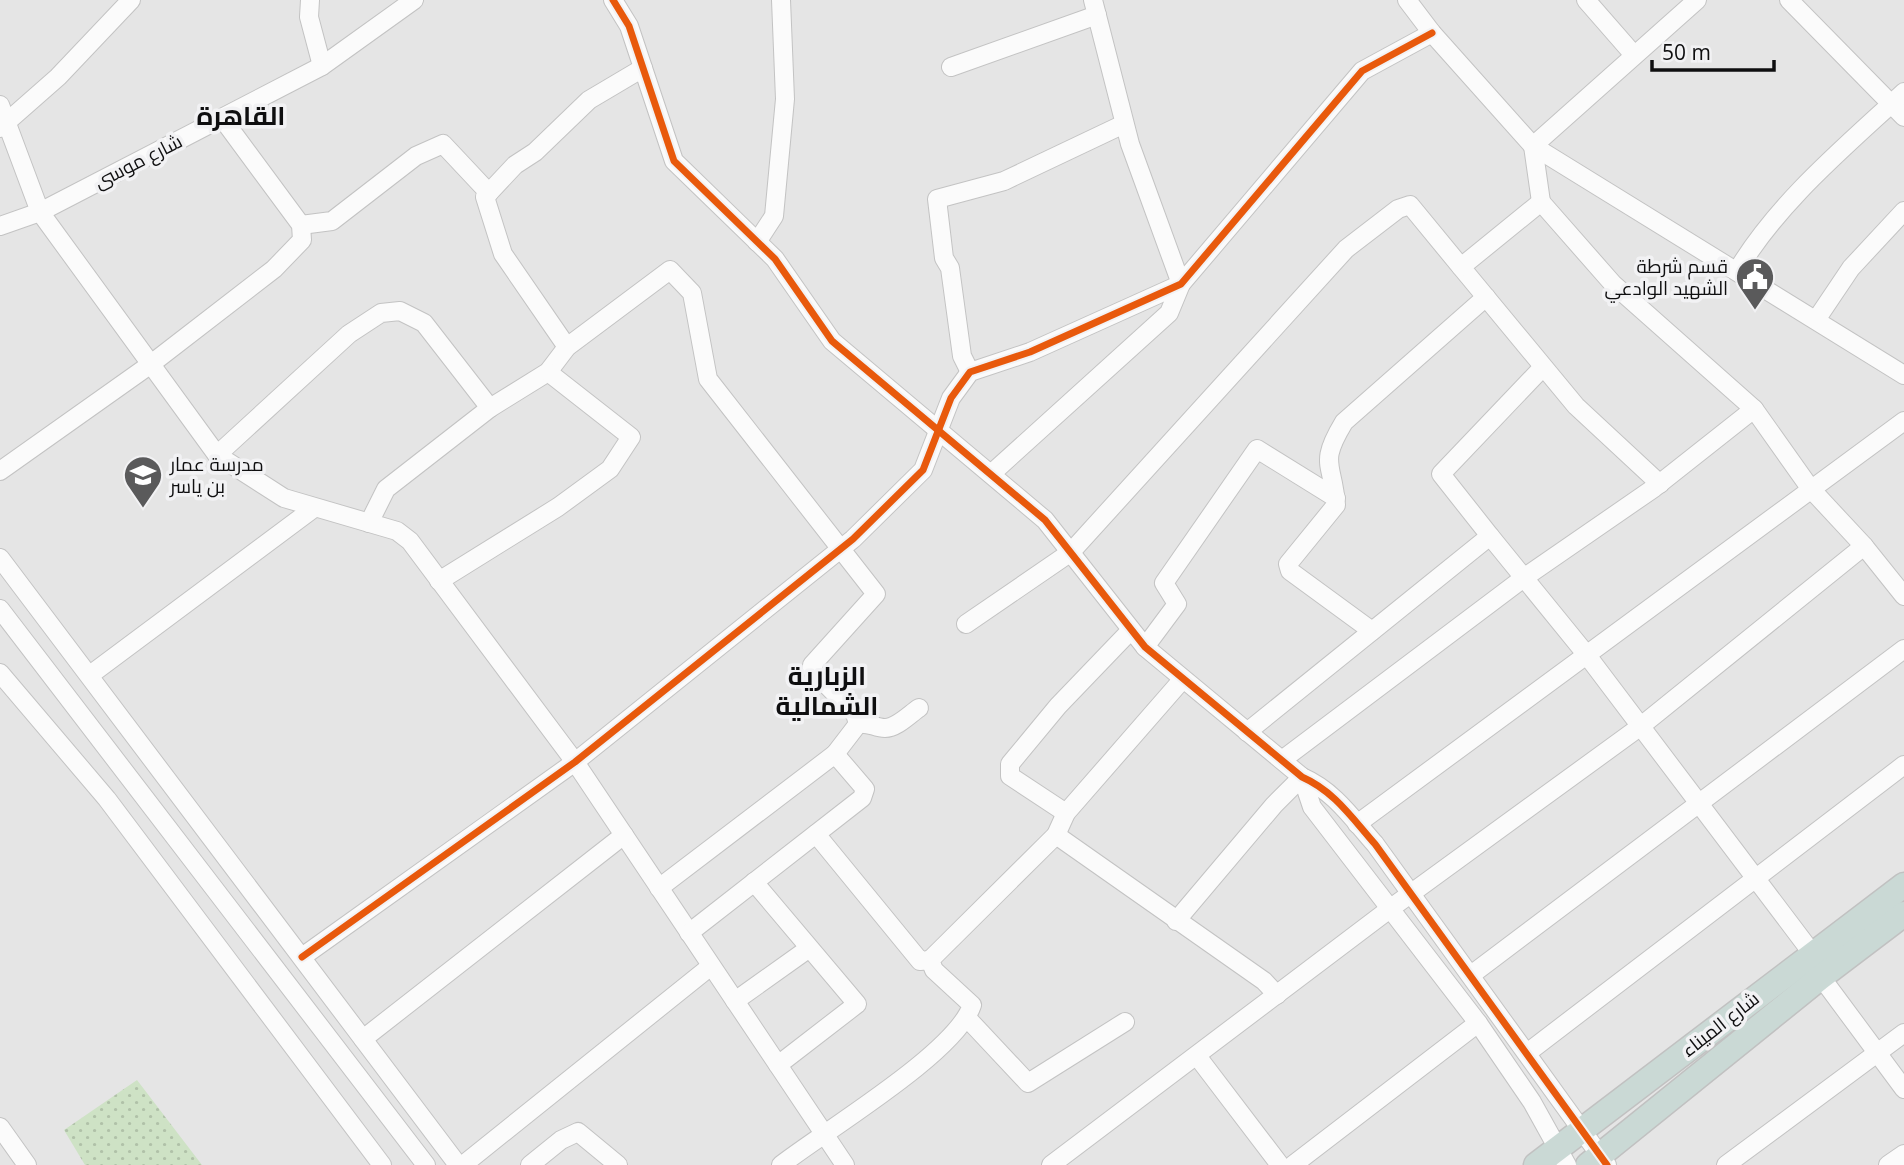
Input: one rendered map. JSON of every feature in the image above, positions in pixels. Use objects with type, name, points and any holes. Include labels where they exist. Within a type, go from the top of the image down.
[{"type":"highway","name":"شارع الميناء","points":[[1536,1165],[1562,1157],[1584,1129],[1904,885]]},
{"type":"highway","name":"شارع الميناء","points":[[1599,1161],[1821,976],[1904,914]]},
{"type":"street","points":[[3,125],[58,77],[131,0]]},
{"type":"street","points":[[298,0],[309,8],[322,66]]},
{"type":"street","name":"شارع موسى","points":[[0,226],[40,212],[322,66],[414,0]]},
{"type":"street","points":[[613,0],[629,26],[674,161],[775,258],[832,341],[1045,520],[1145,647],[1302,777],[1323,786],[1357,824],[1471,975],[1584,1129],[1599,1161]]},
{"type":"street","points":[[757,242],[774,216],[785,99],[782,0]]},
{"type":"street","points":[[1407,0],[1432,33],[1532,146],[1904,375]]},
{"type":"street","points":[[1586,0],[1634,55]]},
{"type":"street","points":[[1532,146],[1697,0]]},
{"type":"street","points":[[1737,271],[1753,245],[1819,170],[1900,104],[1789,0]]},
{"type":"street","points":[[951,67],[1095,7],[1124,124],[1181,284]]},
{"type":"street","points":[[990,474],[1170,313],[1181,284],[1362,71],[1432,33]]},
{"type":"street","points":[[567,347],[503,254],[485,197],[514,165],[535,152],[589,100],[643,68]]},
{"type":"street","points":[[0,105],[3,125],[40,212],[217,455],[284,498],[314,509],[397,531],[403,536],[575,762],[845,1165]]},
{"type":"street","points":[[0,471],[151,364],[274,270],[302,240],[301,225],[222,118]]},
{"type":"street","points":[[970,372],[962,356],[950,268],[944,258],[937,199],[1004,181],[1124,124]]},
{"type":"street","points":[[301,225],[332,221],[416,156],[443,144],[489,193]]},
{"type":"street","points":[[1532,146],[1541,202],[1612,284],[1754,410],[1810,488],[1864,546],[1904,596]]},
{"type":"street","points":[[1461,267],[1541,202]]},
{"type":"street","points":[[966,624],[1070,552],[1346,249],[1398,209],[1409,205],[1576,406],[1660,484]]},
{"type":"street","points":[[1816,320],[1851,268],[1904,211]]},
{"type":"street","points":[[369,523],[386,489],[490,408],[548,372],[567,347],[670,270],[692,293],[708,379],[876,594],[812,664],[812,670],[856,714],[858,724]]},
{"type":"street","points":[[302,957],[575,762],[840,548],[923,470],[951,398],[970,372],[1030,352],[1181,284]]},
{"type":"street","points":[[1372,631],[1290,571],[1288,564],[1336,505],[1327,467],[1332,443],[1344,422],[1486,297]]},
{"type":"street","points":[[217,455],[349,334],[382,313],[400,311],[424,323],[490,408]]},
{"type":"street","points":[[1543,367],[1441,474],[1586,654],[1758,877],[1812,953]]},
{"type":"street","points":[[439,581],[558,507],[610,469],[631,437],[548,372]]},
{"type":"street","points":[[1282,760],[1525,577],[1660,484],[1754,410]]},
{"type":"street","points":[[1357,824],[1904,421]]},
{"type":"street","points":[[1145,647],[1177,604],[1164,583],[1257,449],[1336,498]]},
{"type":"street","points":[[90,675],[314,509]]},
{"type":"street","points":[[1247,732],[1490,536]]},
{"type":"street","points":[[1051,1165],[1391,908],[1641,726],[1864,546]]},
{"type":"street","points":[[0,558],[458,1165]]},
{"type":"street","points":[[0,609],[426,1165]]},
{"type":"street","points":[[1066,813],[1010,776],[1010,764],[1058,706],[1131,630]]},
{"type":"street","points":[[1471,975],[1904,649]]},
{"type":"street","points":[[0,673],[107,799],[382,1165]]},
{"type":"street","points":[[816,834],[901,942],[920,961],[930,960],[1056,835],[1066,813],[1182,680]]},
{"type":"street","points":[[659,888],[835,754],[858,724],[866,722],[884,729],[894,727],[919,708]]},
{"type":"street","points":[[689,933],[862,798],[865,789],[835,754]]},
{"type":"street","points":[[1527,1053],[1904,765]]},
{"type":"street","points":[[1302,777],[1312,807],[1478,1023],[1532,1102],[1562,1157]]},
{"type":"street","points":[[1176,921],[1274,805],[1302,777]]},
{"type":"street","points":[[363,1039],[624,835]]},
{"type":"street","points":[[1056,835],[1264,981],[1277,995]]},
{"type":"street","points":[[754,883],[857,1004],[778,1065]]},
{"type":"street","points":[[735,1000],[808,949]]},
{"type":"street","points":[[781,1165],[921,1065],[968,1019],[972,1005],[934,970],[930,960]]},
{"type":"street","points":[[463,1165],[711,966]]},
{"type":"street","points":[[1821,976],[1904,1090]]},
{"type":"street","points":[[968,1019],[1028,1083],[1125,1022]]},
{"type":"street","points":[[1293,1165],[1478,1023]]},
{"type":"street","points":[[1726,1165],[1904,1032]]},
{"type":"street","points":[[1197,1056],[1280,1165]]},
{"type":"street","points":[[0,1127],[27,1165]]},
{"type":"street","points":[[530,1165],[561,1140],[578,1132],[618,1165]]},
{"type":"street","points":[[1888,1165],[1904,1154]]},
{"type":"green space","points":[[137,1080],[202,1165],[85,1165],[64,1130]]},
{"type":"cycle path","points":[[613,0],[629,26],[674,161],[775,259],[832,341],[1045,520],[1145,647],[1302,777],[1324,790],[1342,806],[1375,844],[1607,1165]]},
{"type":"cycle path","points":[[302,957],[575,762],[853,539],[923,470],[951,398],[970,372],[1030,352],[1181,284],[1362,71],[1432,33]]},
{"type":"place","name":"قسم شرطة الشهيد الوادعي","points":[[1755,311]]},
{"type":"place","name":"مدرسة عمار بن ياسر","points":[[143,509]]},
{"type":"district","name":"القاهرة","points":[[241,116]]},
{"type":"district","name":"الزبارية الشمالية","points":[[827,691]]}]
